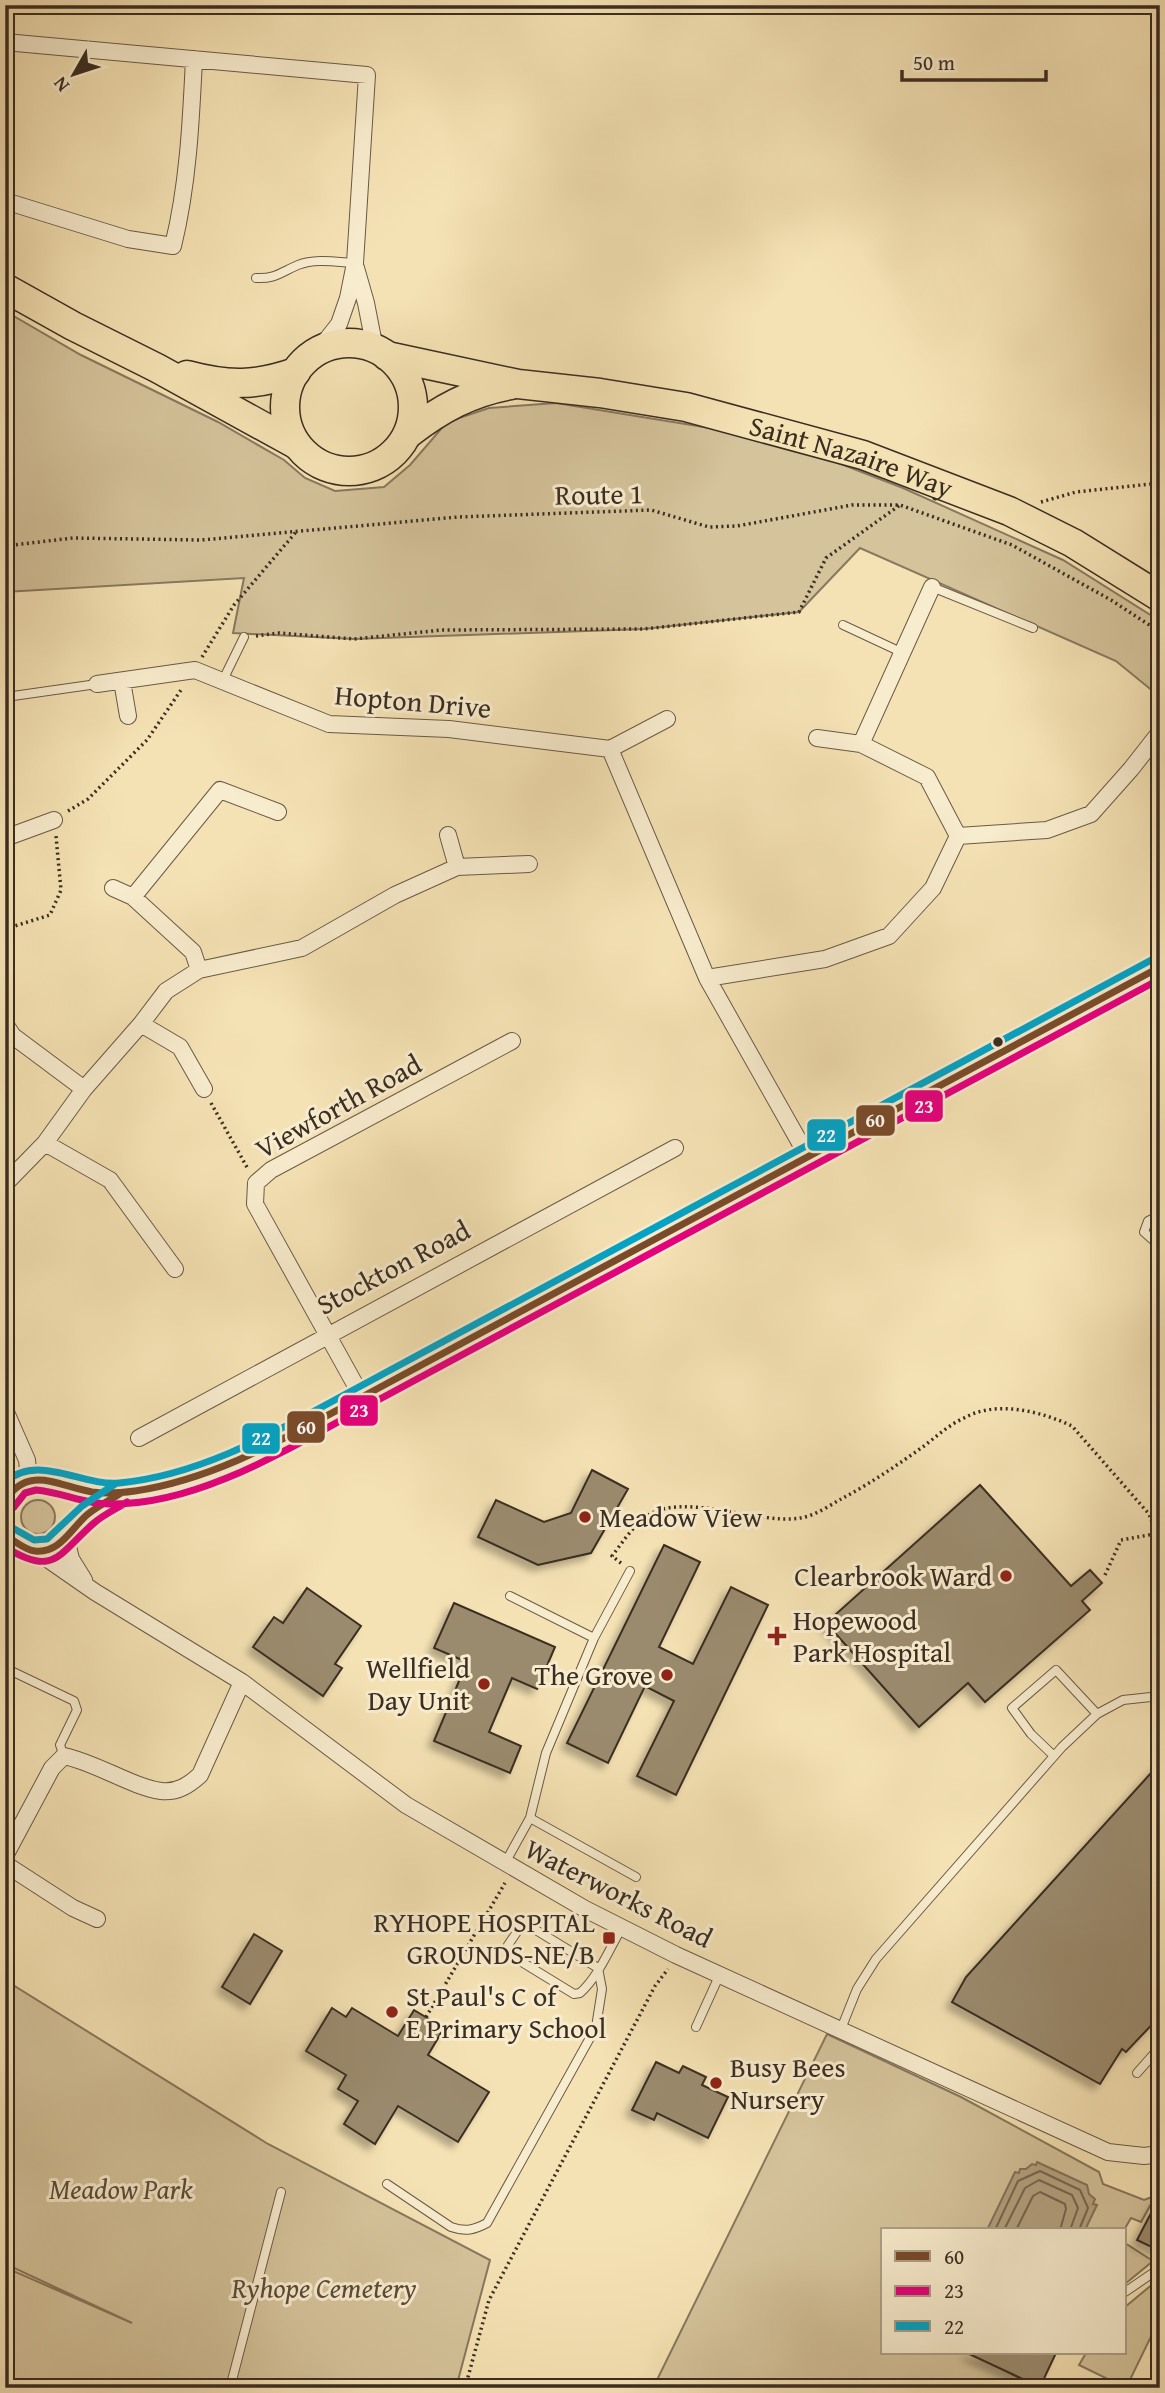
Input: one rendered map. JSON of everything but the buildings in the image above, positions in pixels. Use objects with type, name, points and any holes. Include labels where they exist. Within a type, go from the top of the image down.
[{"type":"highway","name":"Saint Nazaire Way","points":[[5,288],[296,444],[319,464],[340,471],[363,470],[377,465],[390,457],[408,434],[432,415],[459,400],[488,389],[518,384]]},
{"type":"highway","name":"Saint Nazaire Way","points":[[296,444],[287,424],[285,400],[296,372],[317,352],[346,343],[360,344],[381,352],[518,384],[600,393],[686,407],[863,455],[1009,511],[1073,543],[1160,597]]},
{"type":"highway","points":[[381,352],[402,372],[411,391],[413,406],[408,434]]},
{"type":"highway","name":"Saint Nazaire Way","points":[[157,368],[214,382],[248,384],[296,372]]},
{"type":"main road","points":[[5,1501],[17,1485],[29,1480],[43,1479],[99,1493],[121,1493],[195,1477],[237,1461],[362,1397],[1160,967]]},
{"type":"main road","points":[[56,1483],[66,1491],[72,1502],[75,1515],[69,1533]]},
{"type":"main road","points":[[7,1534],[21,1546],[36,1551],[47,1550],[96,1509],[121,1493]]},
{"type":"street","points":[[5,42],[367,75],[355,263],[348,298],[339,324],[317,352]]},
{"type":"street","points":[[5,201],[128,239],[173,246],[182,210],[194,59]]},
{"type":"street","points":[[355,263],[381,352]]},
{"type":"street","points":[[861,744],[932,587]]},
{"type":"street","name":"Hopton Drive","points":[[97,684],[195,670],[329,724],[449,729],[610,749]]},
{"type":"street","points":[[122,681],[128,716]]},
{"type":"street","points":[[667,719],[610,749],[706,978],[808,1157]]},
{"type":"street","points":[[958,835],[1047,830],[1090,814],[1160,732]]},
{"type":"street","points":[[817,738],[861,744],[927,777],[958,835]]},
{"type":"street","points":[[133,897],[220,790],[278,812]]},
{"type":"street","points":[[5,838],[54,820]]},
{"type":"street","points":[[447,835],[457,867]]},
{"type":"street","points":[[706,978],[825,959],[889,936],[933,888],[958,835]]},
{"type":"street","points":[[5,1184],[45,1143],[84,1089],[166,991],[200,970],[302,947],[395,895],[457,867],[529,864]]},
{"type":"street","points":[[113,888],[133,897],[193,952],[200,970]]},
{"type":"street","points":[[5,1024],[13,1036],[84,1089]]},
{"type":"street","points":[[141,1024],[180,1046],[204,1089]]},
{"type":"street","name":"Viewforth Road","points":[[362,1397],[255,1204],[256,1183],[271,1170],[512,1041]]},
{"type":"street","points":[[45,1143],[110,1180],[175,1269]]},
{"type":"street","name":"Stockton Road","points":[[139,1438],[675,1148]]},
{"type":"street","points":[[5,1410],[27,1460],[29,1480]]},
{"type":"street","name":"Waterworks Road","points":[[69,1533],[71,1559],[81,1577],[95,1592]]},
{"type":"street","name":"Waterworks Road","points":[[36,1551],[95,1592],[242,1682],[406,1805],[621,1929],[1108,2152],[1144,2157],[1160,2154]]},
{"type":"street","points":[[5,1856],[52,1768],[64,1756],[84,1760],[162,1791],[189,1786],[200,1775],[242,1682]]},
{"type":"street","points":[[5,1864],[73,1908],[97,1919]]},
{"type":"lane","points":[[256,278],[271,279],[300,264],[322,261],[355,263]]},
{"type":"lane","points":[[932,587],[1032,628]]},
{"type":"lane","points":[[843,625],[903,653]]},
{"type":"lane","points":[[223,680],[244,637]]},
{"type":"lane","points":[[13,696],[97,684]]},
{"type":"lane","points":[[1160,1215],[1148,1221],[1144,1232],[1160,1242]]},
{"type":"lane","points":[[509,1866],[530,1818],[546,1753],[594,1638],[630,1571]]},
{"type":"lane","points":[[510,1596],[594,1638]]},
{"type":"lane","points":[[5,1668],[74,1701],[76,1710],[60,1745],[64,1756]]},
{"type":"lane","points":[[1054,1756],[1031,1734],[1012,1708],[1056,1670],[1097,1714]]},
{"type":"lane","points":[[841,2029],[857,1989],[876,1959],[1054,1756],[1097,1714],[1123,1700],[1160,1696]]},
{"type":"lane","points":[[530,1818],[636,1877]]},
{"type":"lane","points":[[387,2184],[451,2227],[462,2231],[476,2229],[487,2223],[596,2027],[602,1989],[598,1968],[531,1927],[521,1926],[508,1945],[512,1956],[575,1994],[585,1989],[598,1968],[621,1929]]},
{"type":"lane","points":[[696,2027],[720,1974]]},
{"type":"lane","points":[[1136,2073],[1160,2047]]},
{"type":"lane","points":[[230,2388],[281,2192]]},
{"type":"lane","points":[[1126,2290],[1160,2268]]},
{"type":"path","points":[[1009,511],[1076,492],[1160,483]]},
{"type":"path","name":"Route 1","points":[[5,546],[73,538],[201,540],[458,517],[651,510],[709,527],[737,526],[852,505],[900,505],[1012,545],[1111,600],[1160,632]]},
{"type":"path","points":[[244,637],[279,633],[354,639],[442,631],[644,629],[799,612],[826,558],[900,505]]},
{"type":"path","points":[[5,929],[50,915],[61,890],[54,820]]},
{"type":"path","points":[[204,1089],[256,1183]]},
{"type":"path","points":[[630,1571],[612,1556],[648,1516],[668,1507],[696,1507],[772,1518],[801,1518],[854,1492],[966,1416],[986,1409],[1008,1409],[1058,1419],[1072,1426],[1149,1514],[1158,1533],[1121,1540],[1105,1575]]},
{"type":"path","points":[[426,2017],[509,1866]]},
{"type":"path","points":[[465,2388],[489,2300],[655,1986],[665,1975],[676,1955]]},
{"type":"green space","points":[[5,311],[81,355],[218,422],[284,460],[305,478],[335,491],[384,487],[410,465],[447,422],[489,408],[556,403],[716,429],[828,459],[903,488],[1063,560],[1160,621],[1160,697],[1116,661],[860,548],[799,612],[644,629],[354,639],[233,633],[244,578],[5,592]]},
{"type":"green space","points":[[38,1500],[50,1505],[55,1517],[50,1529],[38,1534],[26,1529],[21,1517],[26,1505]]},
{"type":"green space","points":[[5,1980],[268,2144],[490,2260],[456,2388],[5,2388]],"holes":[[[12,2267],[132,2323],[11,2270]]]},
{"type":"green space","points":[[827,2034],[961,2097],[1099,2172],[1103,2184],[1144,2200],[1160,2194],[1160,2208],[1151,2204],[1141,2222],[1131,2218],[1125,2228],[881,2228],[881,2354],[984,2354],[982,2359],[1039,2388],[653,2388]]},
{"type":"green space","points":[[1126,2244],[1153,2261],[1126,2283]]},
{"type":"green space","points":[[1160,2278],[1160,2318],[1126,2388],[1079,2365],[1085,2354],[1126,2354],[1126,2306]]},
{"type":"water","points":[[1037,2162],[1087,2185],[1089,2194],[1095,2199],[1093,2204],[1097,2205],[1086,2228],[988,2228],[1015,2172],[1019,2173],[1020,2169],[1026,2169],[1032,2164],[1036,2165]]},
{"type":"water","points":[[925,2379],[932,2379],[951,2388],[908,2388]]},
{"type":"transit line","name":"22","points":[[5,1482],[31,1470],[45,1470],[104,1483],[119,1483],[182,1470],[242,1448],[1155,958]]},
{"type":"transit line","name":"60","points":[[5,1501],[14,1490],[34,1480],[56,1482],[92,1492],[129,1492],[195,1477],[252,1454],[1160,967]]},
{"type":"transit line","name":"23","points":[[14,1507],[25,1493],[36,1490],[100,1503],[143,1502],[210,1485],[243,1471],[1160,979]]},
{"type":"transit line","name":"22","points":[[9,1526],[34,1540],[47,1539],[82,1506],[115,1484]]},
{"type":"transit line","name":"60","points":[[5,1536],[23,1547],[44,1551],[59,1544],[88,1514],[121,1493]]},
{"type":"transit line","name":"23","points":[[5,1547],[35,1561],[55,1558],[98,1520],[127,1502]]},
{"type":"place","name":"Meadow View","points":[[585,1517]]},
{"type":"place","name":"Clearbrook Ward","points":[[1006,1576]]},
{"type":"place","name":"Hopewood Park Hospital","points":[[777,1636]]},
{"type":"place","name":"The Grove","points":[[667,1675]]},
{"type":"place","name":"Wellfield Day Unit","points":[[484,1684]]},
{"type":"place","name":"RYHOPE HOSPITAL GROUNDS-NE/B","points":[[609,1938]]},
{"type":"place","name":"St Paul's C of E Primary School","points":[[392,2012]]},
{"type":"place","name":"Busy Bees Nursery","points":[[716,2083]]},
{"type":"park label","name":"Meadow Park","points":[[121,2189]]},
{"type":"park label","name":"Ryhope Cemetery","points":[[324,2288]]}]
